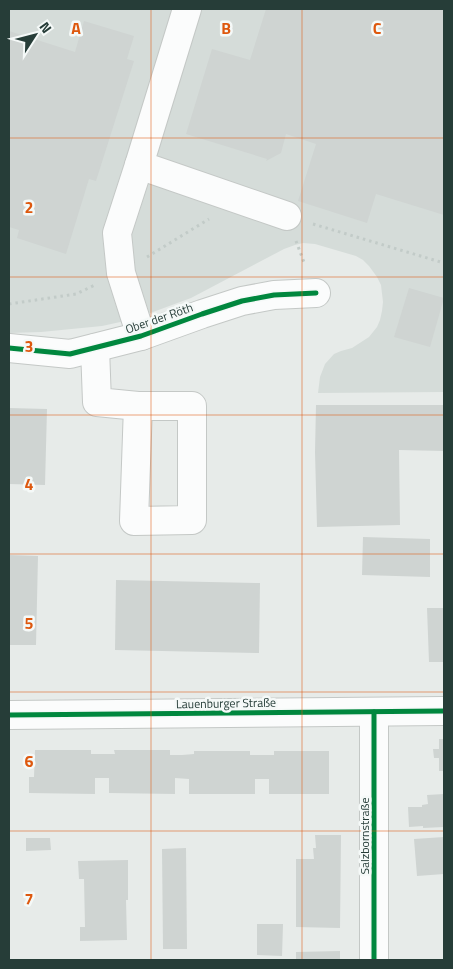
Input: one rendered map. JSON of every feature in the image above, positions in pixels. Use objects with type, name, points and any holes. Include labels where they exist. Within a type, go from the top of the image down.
[{"type":"street","points":[[141,336],[121,273],[117,233],[186,9]]},
{"type":"street","points":[[139,165],[287,216]]},
{"type":"street","name":"Ober der Röth","points":[[9,348],[70,354],[141,336],[242,301],[274,295],[316,293]]},
{"type":"street","points":[[96,348],[97,402],[138,406]]},
{"type":"street","name":"Lauenburger Straße","points":[[9,716],[444,711]]},
{"type":"street","name":"Salzbornstraße","points":[[374,712],[374,960]]},
{"type":"path","points":[[287,216],[444,263]]},
{"type":"path","points":[[287,216],[316,293]]},
{"type":"shaded area","points":[[9,9],[444,9],[444,392],[318,393],[320,377],[325,364],[334,354],[352,348],[369,337],[380,320],[383,302],[381,285],[363,260],[356,256],[315,244],[303,243],[284,249],[191,298],[134,319],[102,326],[9,333]]},
{"type":"building","points":[[266,9],[444,9],[444,215],[376,194],[367,223],[298,201],[316,144],[286,134],[281,153],[266,161],[267,159],[186,134],[212,49],[250,60]]},
{"type":"building","points":[[84,21],[134,36],[127,59],[134,61],[96,181],[89,179],[66,254],[17,238],[19,230],[9,227],[9,31],[75,52]]},
{"type":"building","points":[[409,288],[444,298],[430,347],[394,337]]},
{"type":"building","points":[[316,405],[444,405],[444,451],[399,450],[400,525],[317,527]]},
{"type":"building","points":[[9,408],[47,409],[45,485],[9,484]]},
{"type":"building","points":[[363,537],[430,539],[430,577],[362,575]]},
{"type":"building","points":[[9,555],[38,556],[36,645],[9,645]]},
{"type":"building","points":[[116,580],[260,583],[259,653],[115,650]]},
{"type":"building","points":[[427,608],[444,608],[444,662],[429,662]]},
{"type":"building","points":[[439,739],[444,739],[444,771],[439,771],[439,758],[434,758],[433,749],[439,749]]},
{"type":"building","points":[[35,750],[91,750],[91,754],[115,754],[114,750],[170,750],[170,755],[194,754],[194,751],[250,751],[250,755],[274,755],[274,751],[329,751],[329,794],[269,794],[269,779],[255,779],[255,794],[189,794],[189,779],[175,778],[175,794],[109,793],[109,778],[95,778],[95,794],[29,793],[29,777],[34,777]]},
{"type":"building","points":[[444,794],[444,827],[409,827],[408,807],[422,807],[422,805],[428,804],[427,795]]},
{"type":"building","points":[[315,835],[341,835],[340,928],[296,927],[296,859],[314,859],[313,848],[316,848]]},
{"type":"building","points":[[444,837],[444,874],[417,876],[414,839]]},
{"type":"building","points":[[26,838],[50,838],[51,850],[26,851]]},
{"type":"building","points":[[186,848],[187,949],[163,949],[162,849]]},
{"type":"building","points":[[128,860],[127,940],[80,941],[80,927],[85,927],[84,879],[79,879],[78,861]]},
{"type":"building","points":[[257,924],[283,924],[282,956],[257,955]]},
{"type":"building","points":[[340,951],[340,960],[296,960],[296,952]]},
{"type":"cycle path","points":[[9,348],[70,354],[141,336],[242,301],[274,295],[316,293]]},
{"type":"cycle path","points":[[9,715],[444,711]]},
{"type":"cycle path","points":[[374,712],[374,960]]}]
